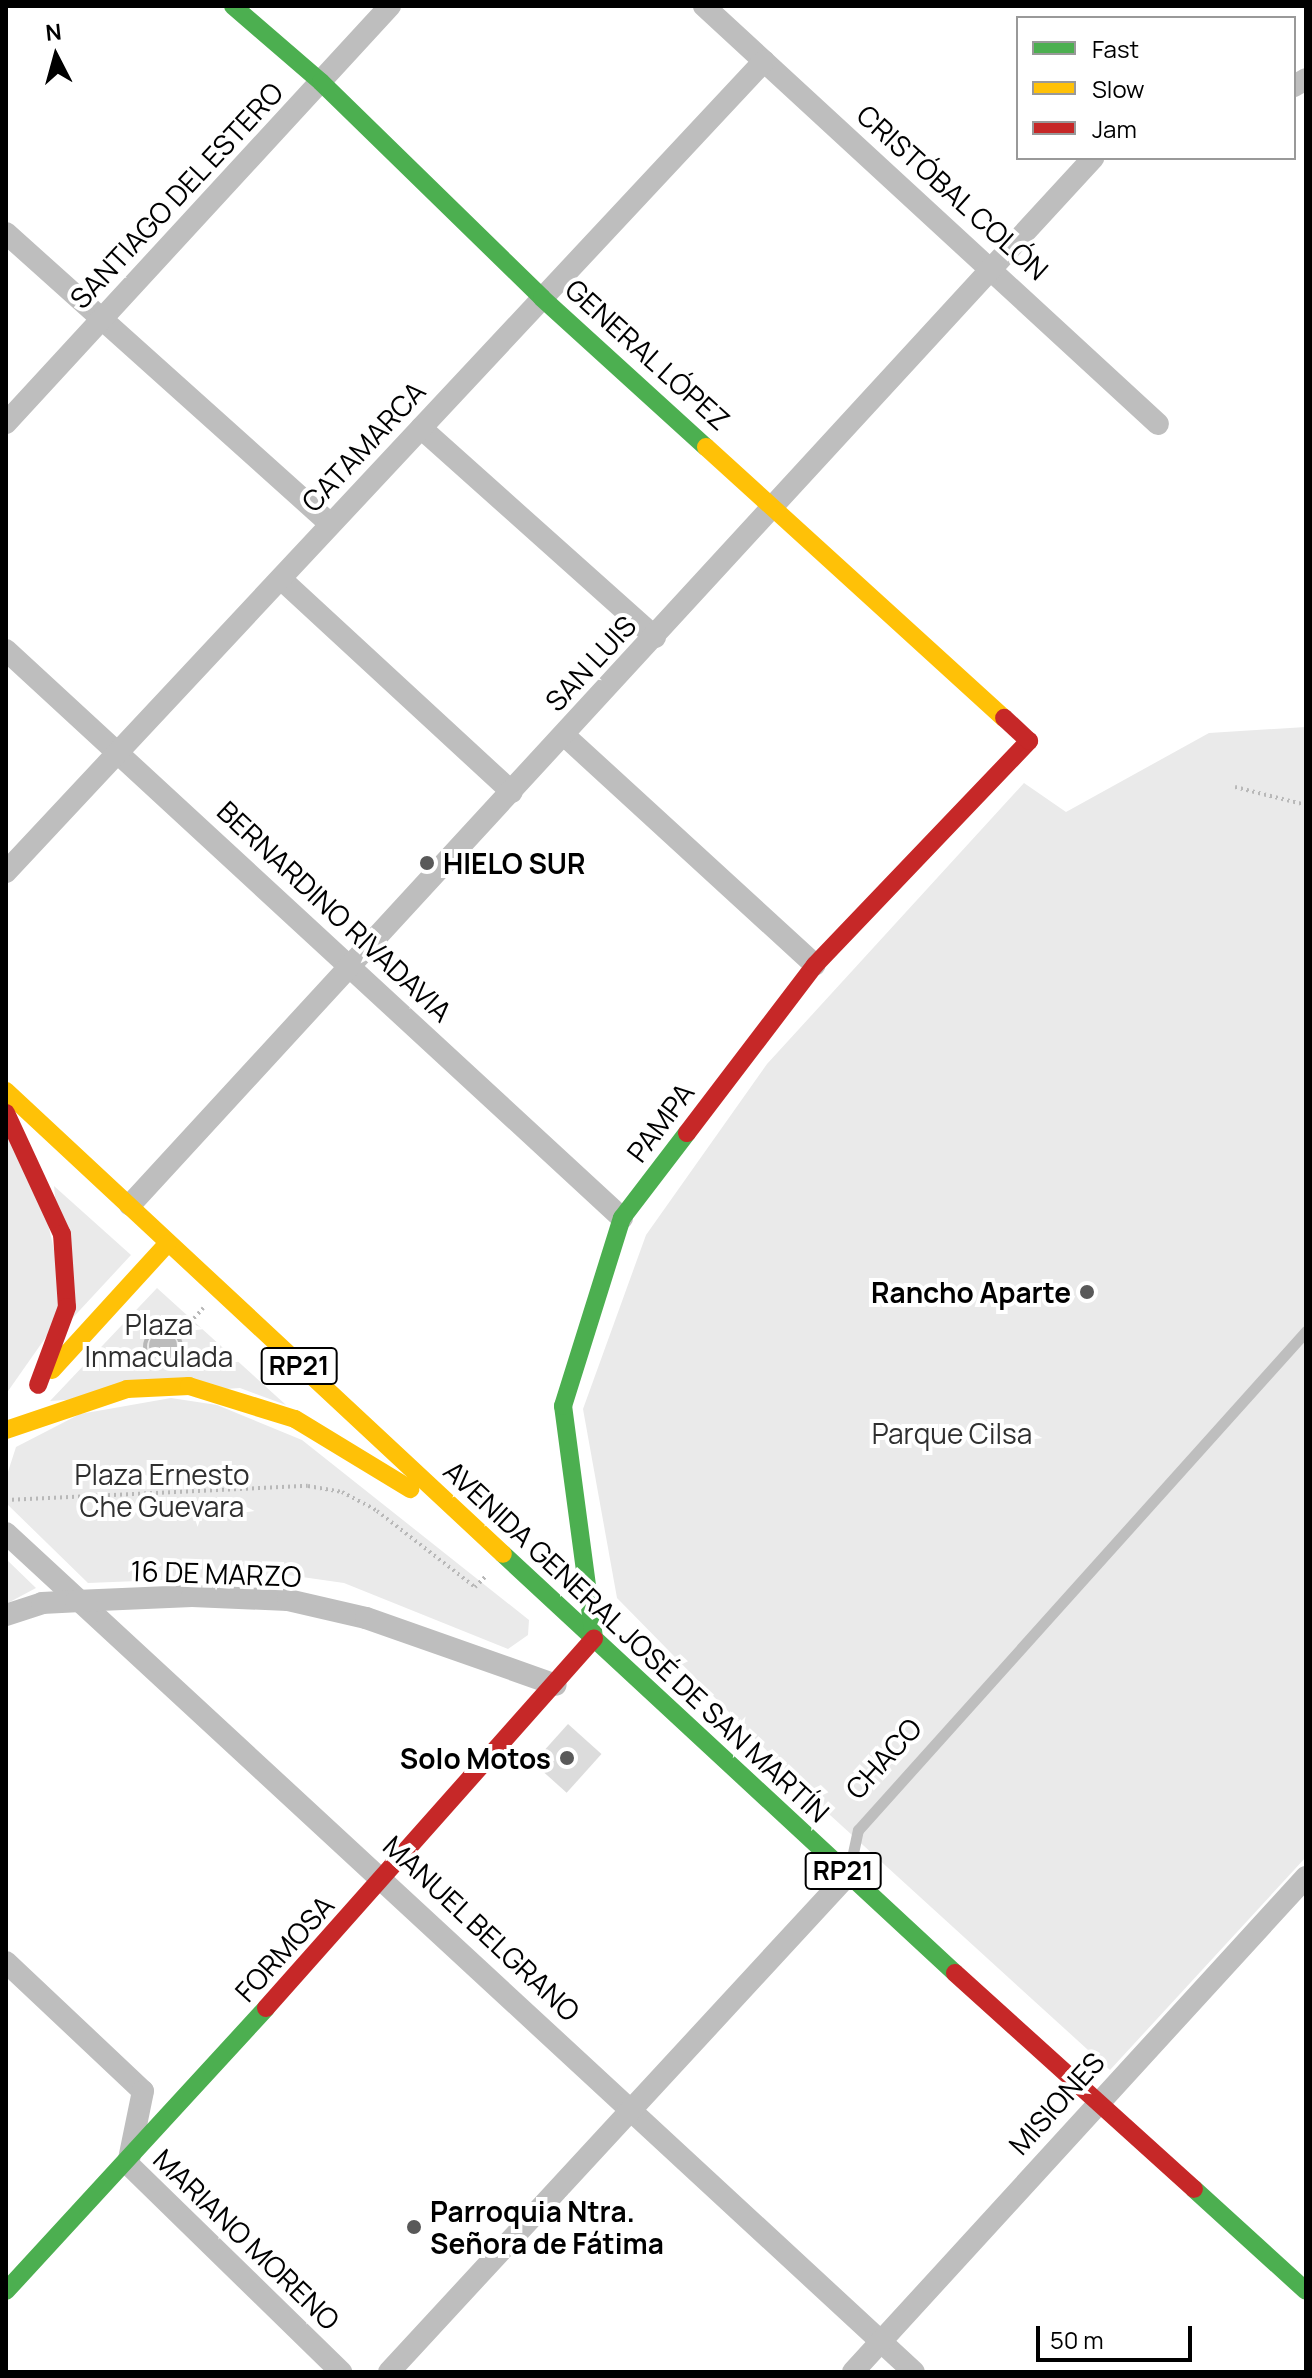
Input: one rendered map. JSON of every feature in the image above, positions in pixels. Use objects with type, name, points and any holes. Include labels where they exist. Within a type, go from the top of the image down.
[{"type":"street","name":"GENERAL LÓPEZ","points":[[233,6],[321,82],[542,298],[776,506],[1029,741]]},
{"type":"street","name":"SANTIAGO DEL ESTERO","points":[[6,423],[390,6]]},
{"type":"street","name":"CRISTÓBAL COLÓN","points":[[704,6],[1158,424]]},
{"type":"street","name":"CATAMARCA","points":[[6,872],[764,61]]},
{"type":"street","name":"SAN LUIS","points":[[130,1205],[352,968],[1091,160]]},
{"type":"street","points":[[6,233],[330,524]]},
{"type":"street","points":[[421,428],[655,637]]},
{"type":"street","points":[[281,579],[512,792]]},
{"type":"street","name":"BERNARDINO RIVADAVIA","points":[[6,650],[622,1218]]},
{"type":"street","points":[[564,735],[815,965]]},
{"type":"street","name":"PAMPA","points":[[596,1635],[563,1406],[622,1218],[815,965],[1029,741]]},
{"type":"street","name":"AVENIDA GENERAL JOSÉ DE SAN MARTÍN","points":[[6,1091],[474,1528],[596,1635],[848,1875],[1095,2103],[1302,2280]]},
{"type":"street","points":[[6,1113],[62,1234],[67,1307],[38,1385]]},
{"type":"street","points":[[6,1421],[167,1244]]},
{"type":"street","points":[[6,1430],[127,1389],[189,1386],[295,1419],[474,1528]]},
{"type":"street","name":"MANUEL BELGRANO","points":[[6,1533],[76,1601],[385,1878],[914,2372]]},
{"type":"street","name":"16 DE MARZO","points":[[6,1615],[42,1603],[76,1601],[192,1596],[288,1600],[366,1618],[556,1685]]},
{"type":"street","name":"FORMOSA","points":[[6,2291],[128,2164],[556,1685],[596,1635]]},
{"type":"street","points":[[389,2372],[848,1875]]},
{"type":"street","name":"MISIONES","points":[[853,2372],[1095,2103],[1306,1877]]},
{"type":"street","name":"MARIANO MORENO","points":[[6,1962],[143,2091],[128,2164],[341,2372]]},
{"type":"lane","name":"CHACO","points":[[848,1875],[858,1830],[1306,1331]]},
{"type":"path","points":[[1235,787],[1306,805]]},
{"type":"path","points":[[178,1336],[218,1291]]},
{"type":"path","points":[[165,1328],[178,1336],[181,1351],[174,1361],[163,1365],[148,1357],[145,1340],[153,1331],[165,1328]]},
{"type":"path","points":[[6,1500],[308,1486],[342,1492],[377,1511],[475,1587],[505,1555]]},
{"type":"green space","name":"Parque Cilsa","points":[[1306,727],[1306,1857],[1110,2070],[830,1815],[617,1598],[583,1409],[646,1235],[767,1064],[1024,783],[1066,812],[1209,733]]},
{"type":"green space","points":[[6,1118],[36,1171],[67,1307],[6,1394]]},
{"type":"green space","points":[[54,1186],[131,1255],[67,1324]]},
{"type":"green space","name":"Plaza Inmaculada","points":[[157,1288],[286,1405],[240,1388],[50,1401]]},
{"type":"green space","name":"Plaza Ernesto Che Guevara","points":[[171,1398],[217,1405],[302,1440],[529,1620],[528,1635],[508,1649],[344,1583],[288,1575],[88,1583],[6,1503],[6,1478],[16,1447],[80,1414]]},
{"type":"green space","points":[[6,1559],[36,1588],[6,1604]]},
{"type":"shaded area","points":[[163,1332],[173,1336],[177,1346],[173,1356],[163,1360],[153,1356],[149,1346],[153,1336]]},
{"type":"building","name":"Solo Motos","points":[[568,1724],[601,1754],[567,1793],[533,1763]]},
{"type":"traffic: fast","points":[[233,6],[321,82],[542,298],[706,447]]},
{"type":"traffic: fast","points":[[594,1638],[563,1406],[622,1218],[687,1133]]},
{"type":"traffic: fast","points":[[503,1554],[955,1973]]},
{"type":"traffic: fast","points":[[6,2291],[266,2008]]},
{"type":"traffic: fast","points":[[1194,2189],[1306,2291]]},
{"type":"traffic: slow","points":[[706,447],[1004,718]]},
{"type":"traffic: slow","points":[[6,1091],[503,1554]]},
{"type":"traffic: slow","points":[[52,1370],[167,1244]]},
{"type":"traffic: slow","points":[[6,1430],[127,1389],[189,1386],[295,1419],[410,1489]]},
{"type":"traffic: jam","points":[[687,1133],[815,965],[1029,741],[1004,718]]},
{"type":"traffic: jam","points":[[6,1113],[62,1234],[67,1307],[38,1385]]},
{"type":"traffic: jam","points":[[266,2008],[594,1638]]},
{"type":"traffic: jam","points":[[955,1973],[1194,2189]]},
{"type":"place","name":"HIELO SUR","points":[[427,863]]},
{"type":"place","name":"Rancho Aparte","points":[[1087,1292]]},
{"type":"place","name":"Solo Motos","points":[[567,1758]]},
{"type":"place","name":"Parroquia Ntra. Señora de Fátima","points":[[414,2227]]}]
